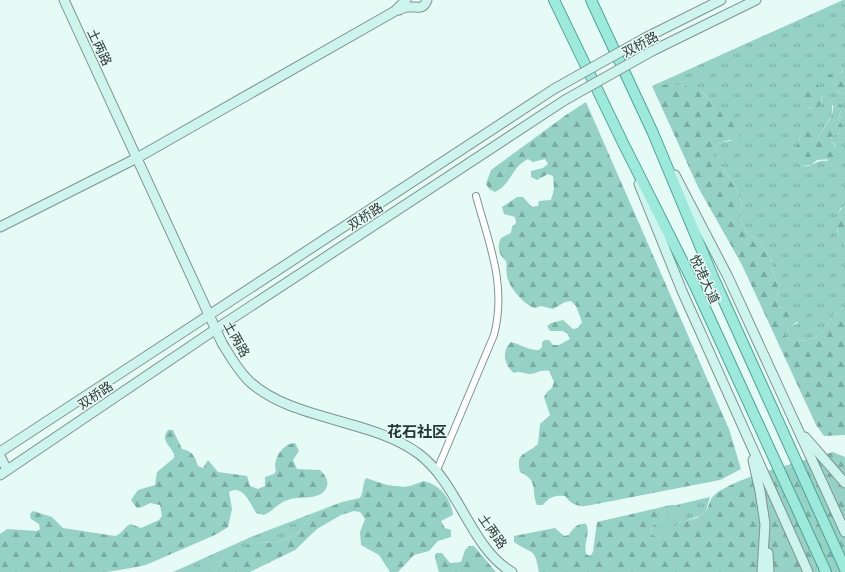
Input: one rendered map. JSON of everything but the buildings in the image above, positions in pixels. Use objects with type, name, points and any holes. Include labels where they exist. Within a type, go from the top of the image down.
[{"type":"main road","name":"悦港大道","points":[[554,0],[623,143],[695,286],[826,572]]},
{"type":"main road","name":"悦港大道","points":[[591,0],[653,133],[713,277],[845,569]]},
{"type":"street","name":"土两路","points":[[64,0],[209,315],[235,365],[248,381],[266,394],[286,404],[388,436],[419,454],[437,470],[492,554],[512,572]]},
{"type":"street","points":[[395,11],[406,0]]},
{"type":"street","points":[[0,227],[137,158],[395,11],[408,7],[420,8],[426,4],[427,0]]},
{"type":"street","name":"双桥路","points":[[0,452],[554,89],[645,38],[721,0]]},
{"type":"street","name":"双桥路","points":[[4,472],[216,329],[565,100],[652,51],[756,0]]},
{"type":"street","points":[[653,133],[728,277],[845,532]]},
{"type":"street","points":[[623,143],[682,291],[808,572]]},
{"type":"street","points":[[437,470],[494,335],[498,321],[499,298],[497,276],[476,196]]},
{"type":"street","points":[[799,430],[845,482]]},
{"type":"street","points":[[747,437],[760,491],[765,524],[769,572]]},
{"type":"street","points":[[0,456],[4,472]]},
{"type":"street","points":[[762,572],[765,524]]},
{"type":"green space","points":[[845,0],[845,70],[838,74],[830,74],[836,91],[845,94],[845,206],[840,209],[837,218],[837,230],[845,249],[845,307],[831,318],[824,330],[814,338],[791,341],[785,334],[790,327],[798,323],[786,310],[778,306],[777,298],[779,288],[774,276],[771,258],[761,244],[746,231],[739,215],[742,206],[739,194],[712,155],[715,147],[722,142],[730,141],[741,130],[732,120],[713,107],[704,94],[699,90],[679,85],[652,86]],"holes":[[[810,87],[822,96],[821,105],[809,109]],[[832,105],[841,111],[838,119],[843,126],[840,133],[832,135],[831,140],[836,146],[827,161],[820,161],[809,166],[803,166],[793,159],[801,128],[815,130],[815,138],[818,138],[832,114]]]},
{"type":"green space","points":[[845,70],[845,94],[836,91],[827,77],[829,74],[838,74]]},
{"type":"green space","points":[[672,84],[697,88],[704,94],[714,108],[736,122],[741,130],[738,138],[722,142],[715,147],[713,155],[739,194],[742,206],[739,215],[746,231],[761,244],[771,258],[774,276],[779,288],[777,298],[778,306],[786,310],[794,308],[802,315],[785,334],[791,341],[814,338],[824,330],[831,318],[845,307],[845,435],[824,436],[816,425],[742,265],[698,187],[652,86]]},
{"type":"green space","points":[[817,84],[822,92],[821,105],[805,109],[803,107],[799,90],[804,86],[810,87]]},
{"type":"green space","points":[[838,101],[842,107],[838,119],[843,126],[843,130],[840,133],[832,135],[831,140],[838,150],[835,158],[817,160],[811,165],[803,166],[793,159],[792,155],[800,139],[801,128],[806,121],[810,121],[815,130],[815,138],[818,138],[832,115],[834,102]]},
{"type":"green space","points":[[586,102],[729,429],[741,469],[720,480],[586,506],[574,504],[565,496],[555,496],[550,498],[543,505],[537,505],[532,482],[526,475],[520,472],[519,460],[523,454],[538,444],[540,424],[550,415],[544,397],[552,388],[554,382],[549,371],[530,374],[521,372],[514,373],[506,362],[505,354],[511,342],[536,350],[539,350],[542,347],[542,342],[545,340],[549,340],[553,345],[559,345],[570,339],[567,333],[562,331],[550,331],[547,326],[551,323],[563,320],[573,329],[578,328],[582,322],[576,306],[571,301],[565,302],[553,309],[541,306],[535,308],[522,300],[514,291],[507,277],[506,261],[501,256],[499,250],[501,238],[511,233],[512,227],[516,223],[515,217],[504,214],[502,207],[517,197],[523,197],[532,207],[538,206],[539,201],[551,200],[554,189],[553,176],[548,174],[537,180],[531,177],[531,171],[543,168],[548,164],[545,159],[533,162],[528,159],[523,162],[518,166],[505,185],[495,192],[489,189],[486,184],[491,170]]},
{"type":"green space","points":[[845,206],[845,249],[838,232],[837,220],[840,210]]},
{"type":"green space","points":[[168,430],[173,430],[182,449],[189,451],[193,455],[198,466],[203,468],[208,460],[218,472],[247,476],[250,486],[258,489],[265,486],[265,477],[274,474],[276,471],[275,467],[277,457],[283,449],[286,446],[295,443],[299,451],[293,460],[297,469],[320,470],[327,479],[327,486],[320,494],[288,500],[264,515],[256,513],[249,500],[242,492],[234,490],[229,492],[232,509],[228,527],[217,534],[146,565],[107,572],[0,572],[0,534],[7,529],[37,531],[40,529],[39,524],[31,519],[30,514],[33,511],[52,517],[63,528],[115,536],[120,534],[127,526],[131,524],[141,528],[159,520],[162,516],[160,505],[150,503],[137,508],[131,500],[138,490],[155,485],[157,472],[174,458],[174,454],[165,440]]},
{"type":"green space","points":[[833,452],[845,457],[845,572],[539,572],[536,558],[532,552],[514,542],[514,536],[555,528],[564,536],[569,535],[576,526],[586,524],[588,531],[585,550],[586,554],[590,556],[593,552],[597,522],[676,505],[673,512],[652,525],[651,534],[658,538],[677,524],[700,516],[707,509],[712,498],[718,492],[730,485],[789,464]]},
{"type":"green space","points":[[366,478],[387,485],[403,487],[424,481],[440,489],[450,503],[452,509],[453,515],[441,521],[445,528],[451,530],[451,537],[438,541],[429,551],[414,555],[398,572],[390,572],[379,555],[361,545],[360,532],[365,519],[360,512],[354,511],[341,515],[317,529],[295,550],[250,572],[215,572],[220,561],[233,552],[255,542],[277,543],[298,533],[311,516],[342,502],[360,498]]},
{"type":"green space","points":[[710,497],[706,511],[702,515],[680,523],[658,538],[651,534],[652,525],[673,512],[676,505]]},
{"type":"green space","points":[[326,508],[311,516],[298,533],[277,543],[255,542],[220,561],[215,572],[173,572],[251,537]]},
{"type":"green space","points":[[469,546],[474,546],[496,572],[439,572],[435,558],[436,553],[442,553],[450,563],[461,562],[465,550]]},
{"type":"district","name":"花石社区","points":[[417,432]]}]
